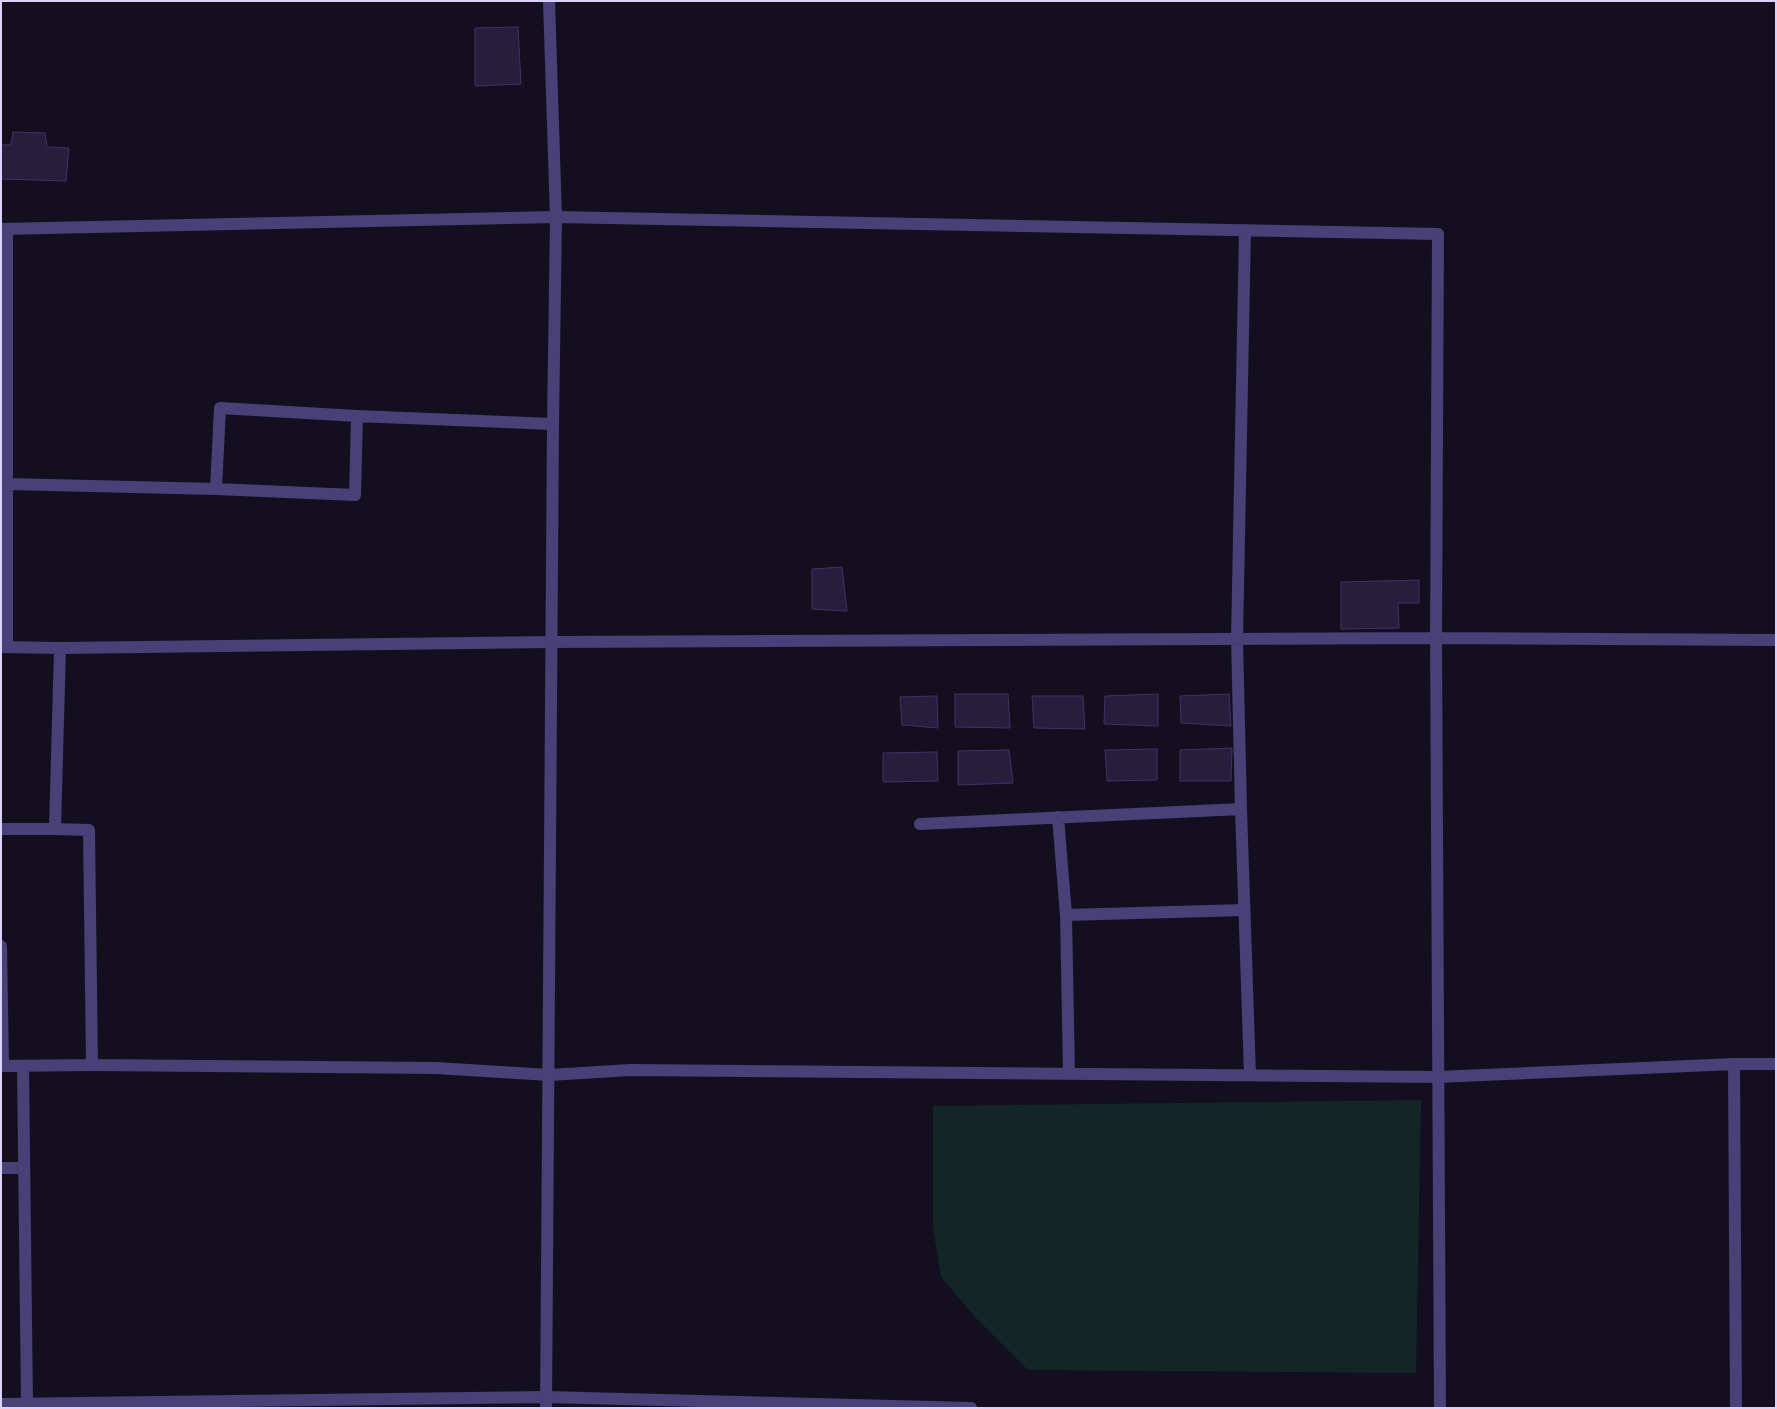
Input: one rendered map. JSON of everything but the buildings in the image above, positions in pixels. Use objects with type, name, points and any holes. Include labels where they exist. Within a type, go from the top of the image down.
[{"type":"street","points":[[546,1402],[552,424],[556,217],[549,1]]},
{"type":"street","points":[[1440,1408],[1436,638],[1438,234],[556,217],[4,229],[4,390],[7,484],[4,647],[60,648],[552,642],[1436,638],[1776,640]]},
{"type":"street","points":[[1245,230],[1237,639],[1250,1075]]},
{"type":"street","points":[[216,489],[220,408],[552,424]]},
{"type":"street","points":[[7,484],[355,494],[357,416]]},
{"type":"street","points":[[55,829],[60,648]]},
{"type":"street","points":[[920,824],[1058,816],[1241,809]]},
{"type":"street","points":[[1058,816],[1066,915],[1069,1074]]},
{"type":"street","points":[[1,829],[89,830],[92,1065]]},
{"type":"street","points":[[1066,915],[1244,910]]},
{"type":"street","points":[[1,946],[2,1066],[436,1068],[549,1075],[630,1070],[1438,1077],[1734,1064],[1776,1064]]},
{"type":"street","points":[[1734,1064],[1736,1408]]},
{"type":"street","points":[[23,1066],[27,1404]]},
{"type":"street","points":[[1,1168],[24,1168]]},
{"type":"street","points":[[1,1404],[546,1402],[971,1408]]},
{"type":"green space","points":[[1421,1100],[1416,1373],[1028,1370],[975,1317],[941,1277],[933,1227],[933,1106]]}]
